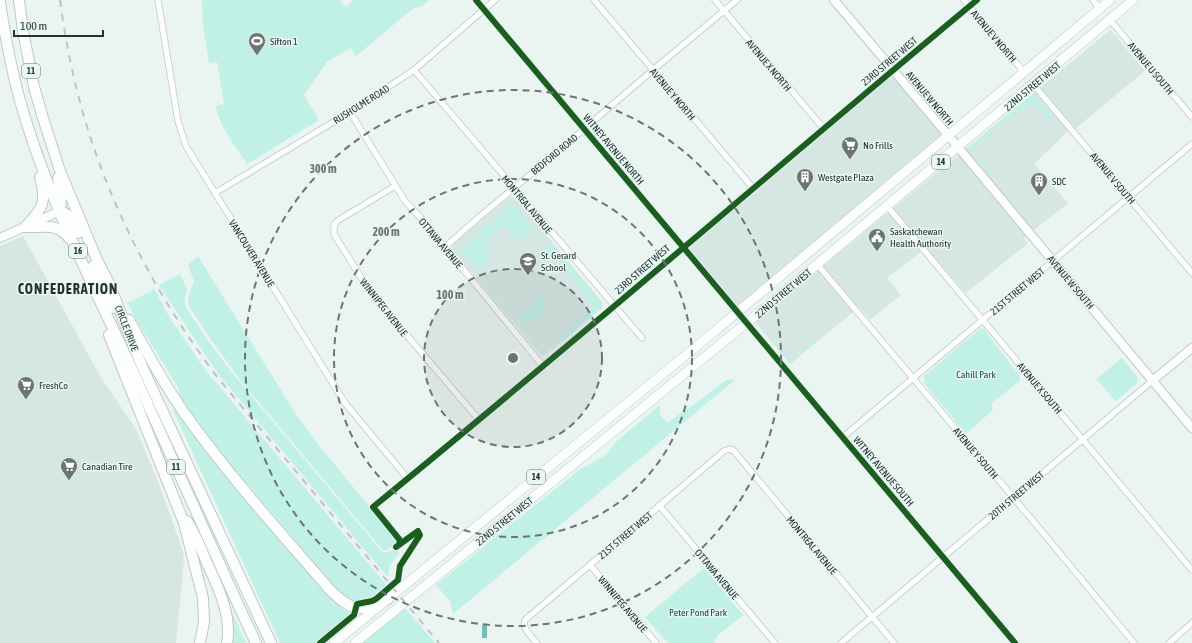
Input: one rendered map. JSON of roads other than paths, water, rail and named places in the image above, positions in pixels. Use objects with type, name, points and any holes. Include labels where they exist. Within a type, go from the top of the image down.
[{"type":"highway","name":"CIRCLE DRIVE","points":[[19,0],[30,68],[40,108],[69,196],[97,260],[109,283],[138,357],[270,643]]},
{"type":"highway","name":"CIRCLE DRIVE","points":[[0,2],[12,73],[30,134],[46,179],[256,643]]},
{"type":"highway","points":[[25,227],[39,213],[43,201],[43,187],[30,134]]},
{"type":"highway","points":[[50,141],[61,193],[62,204],[60,211],[72,218],[130,347],[138,357]]},
{"type":"highway","name":"16","points":[[25,227],[35,228],[46,226],[58,229],[69,238],[77,250]]},
{"type":"highway","points":[[109,283],[166,385],[197,431],[330,590],[344,603],[355,608],[363,609],[375,606],[388,599]]},
{"type":"highway","points":[[96,291],[109,336],[184,523],[203,598],[204,622],[200,643]]},
{"type":"highway","points":[[176,503],[193,532],[219,589],[223,600],[228,625],[227,643]]},
{"type":"main road","name":"AVENUE W NORTH","points":[[834,0],[949,135]]},
{"type":"main road","name":"22ND STREET WEST","points":[[334,643],[738,312],[1110,0]]},
{"type":"main road","name":"22ND STREET WEST","points":[[355,643],[747,322],[1133,0]]},
{"type":"main road","name":"AVENUE W SOUTH","points":[[949,135],[1192,428]]},
{"type":"main road","points":[[0,238],[60,211]]},
{"type":"main road","name":"20TH STREET WEST","points":[[1152,381],[1192,348]]},
{"type":"street","name":"VANCOUVER AVENUE","points":[[158,0],[178,121],[186,146],[344,403],[408,478]]},
{"type":"street","name":"WITNEY AVENUE NORTH","points":[[476,0],[738,312]]},
{"type":"street","name":"RUSHOLME ROAD","points":[[215,193],[350,112],[414,70],[495,0]]},
{"type":"street","name":"AVENUE Y NORTH","points":[[594,0],[753,188]]},
{"type":"street","name":"AVENUE X NORTH","points":[[715,0],[824,129]]},
{"type":"street","name":"BEDFORD ROAD","points":[[445,247],[737,0]]},
{"type":"street","name":"AVENUE V NORTH","points":[[964,0],[1024,72]]},
{"type":"street","name":"23RD STREET WEST","points":[[373,507],[543,366],[977,0]]},
{"type":"street","points":[[1093,0],[1100,8]]},
{"type":"street","name":"AVENUE U SOUTH","points":[[1110,20],[1192,117]]},
{"type":"street","name":"MONTREAL AVENUE","points":[[414,70],[642,338]]},
{"type":"street","name":"AVENUE V SOUTH","points":[[1034,84],[1192,273]]},
{"type":"street","name":"OTTAWA AVENUE","points":[[350,112],[405,201],[543,366]]},
{"type":"street","name":"21ST STREET WEST","points":[[843,437],[1192,144]]},
{"type":"street","name":"WINNIPEG AVENUE","points":[[395,186],[337,221],[334,226],[334,234],[370,292],[478,420]]},
{"type":"street","name":"AVENUE X SOUTH","points":[[887,206],[1192,570]]},
{"type":"street","name":"AVENUE Y SOUTH","points":[[817,264],[1134,643]]},
{"type":"street","name":"WITNEY AVENUE SOUTH","points":[[738,312],[1015,643]]},
{"type":"street","name":"20TH STREET WEST","points":[[841,643],[1152,381]]},
{"type":"street","name":"MONTREAL AVENUE","points":[[730,449],[734,451],[894,643]]},
{"type":"street","name":"21ST STREET WEST","points":[[537,643],[525,629],[524,620],[724,451],[730,449]]},
{"type":"street","name":"OTTAWA AVENUE","points":[[660,505],[775,643]]},
{"type":"street","name":"WINNIPEG AVENUE","points":[[590,564],[656,643]]},
{"type":"street","points":[[1168,643],[1192,623]]},
{"type":"railway","points":[[60,0],[65,34],[79,100],[100,166],[127,230],[160,291],[178,321],[218,378],[439,643]]},
{"type":"place","name":"Sifton 1","points":[[257,56]]},
{"type":"place","name":"No Frills","points":[[850,160]]},
{"type":"place","name":"Westgate Plaza","points":[[805,192]]},
{"type":"place","name":"SDC","points":[[1039,196]]},
{"type":"place","name":"Saskatchewan Health Authority","points":[[877,252]]},
{"type":"place","name":"St. Gerard School","points":[[528,276]]},
{"type":"place","name":"FreshCo","points":[[26,400]]},
{"type":"place","name":"Canadian Tire","points":[[69,481]]},
{"type":"district","name":"CONFEDERATION","points":[[68,289]]},
{"type":"park label","name":"Cahill Park","points":[[976,374]]},
{"type":"park label","name":"Peter Pond Park","points":[[698,612]]}]
